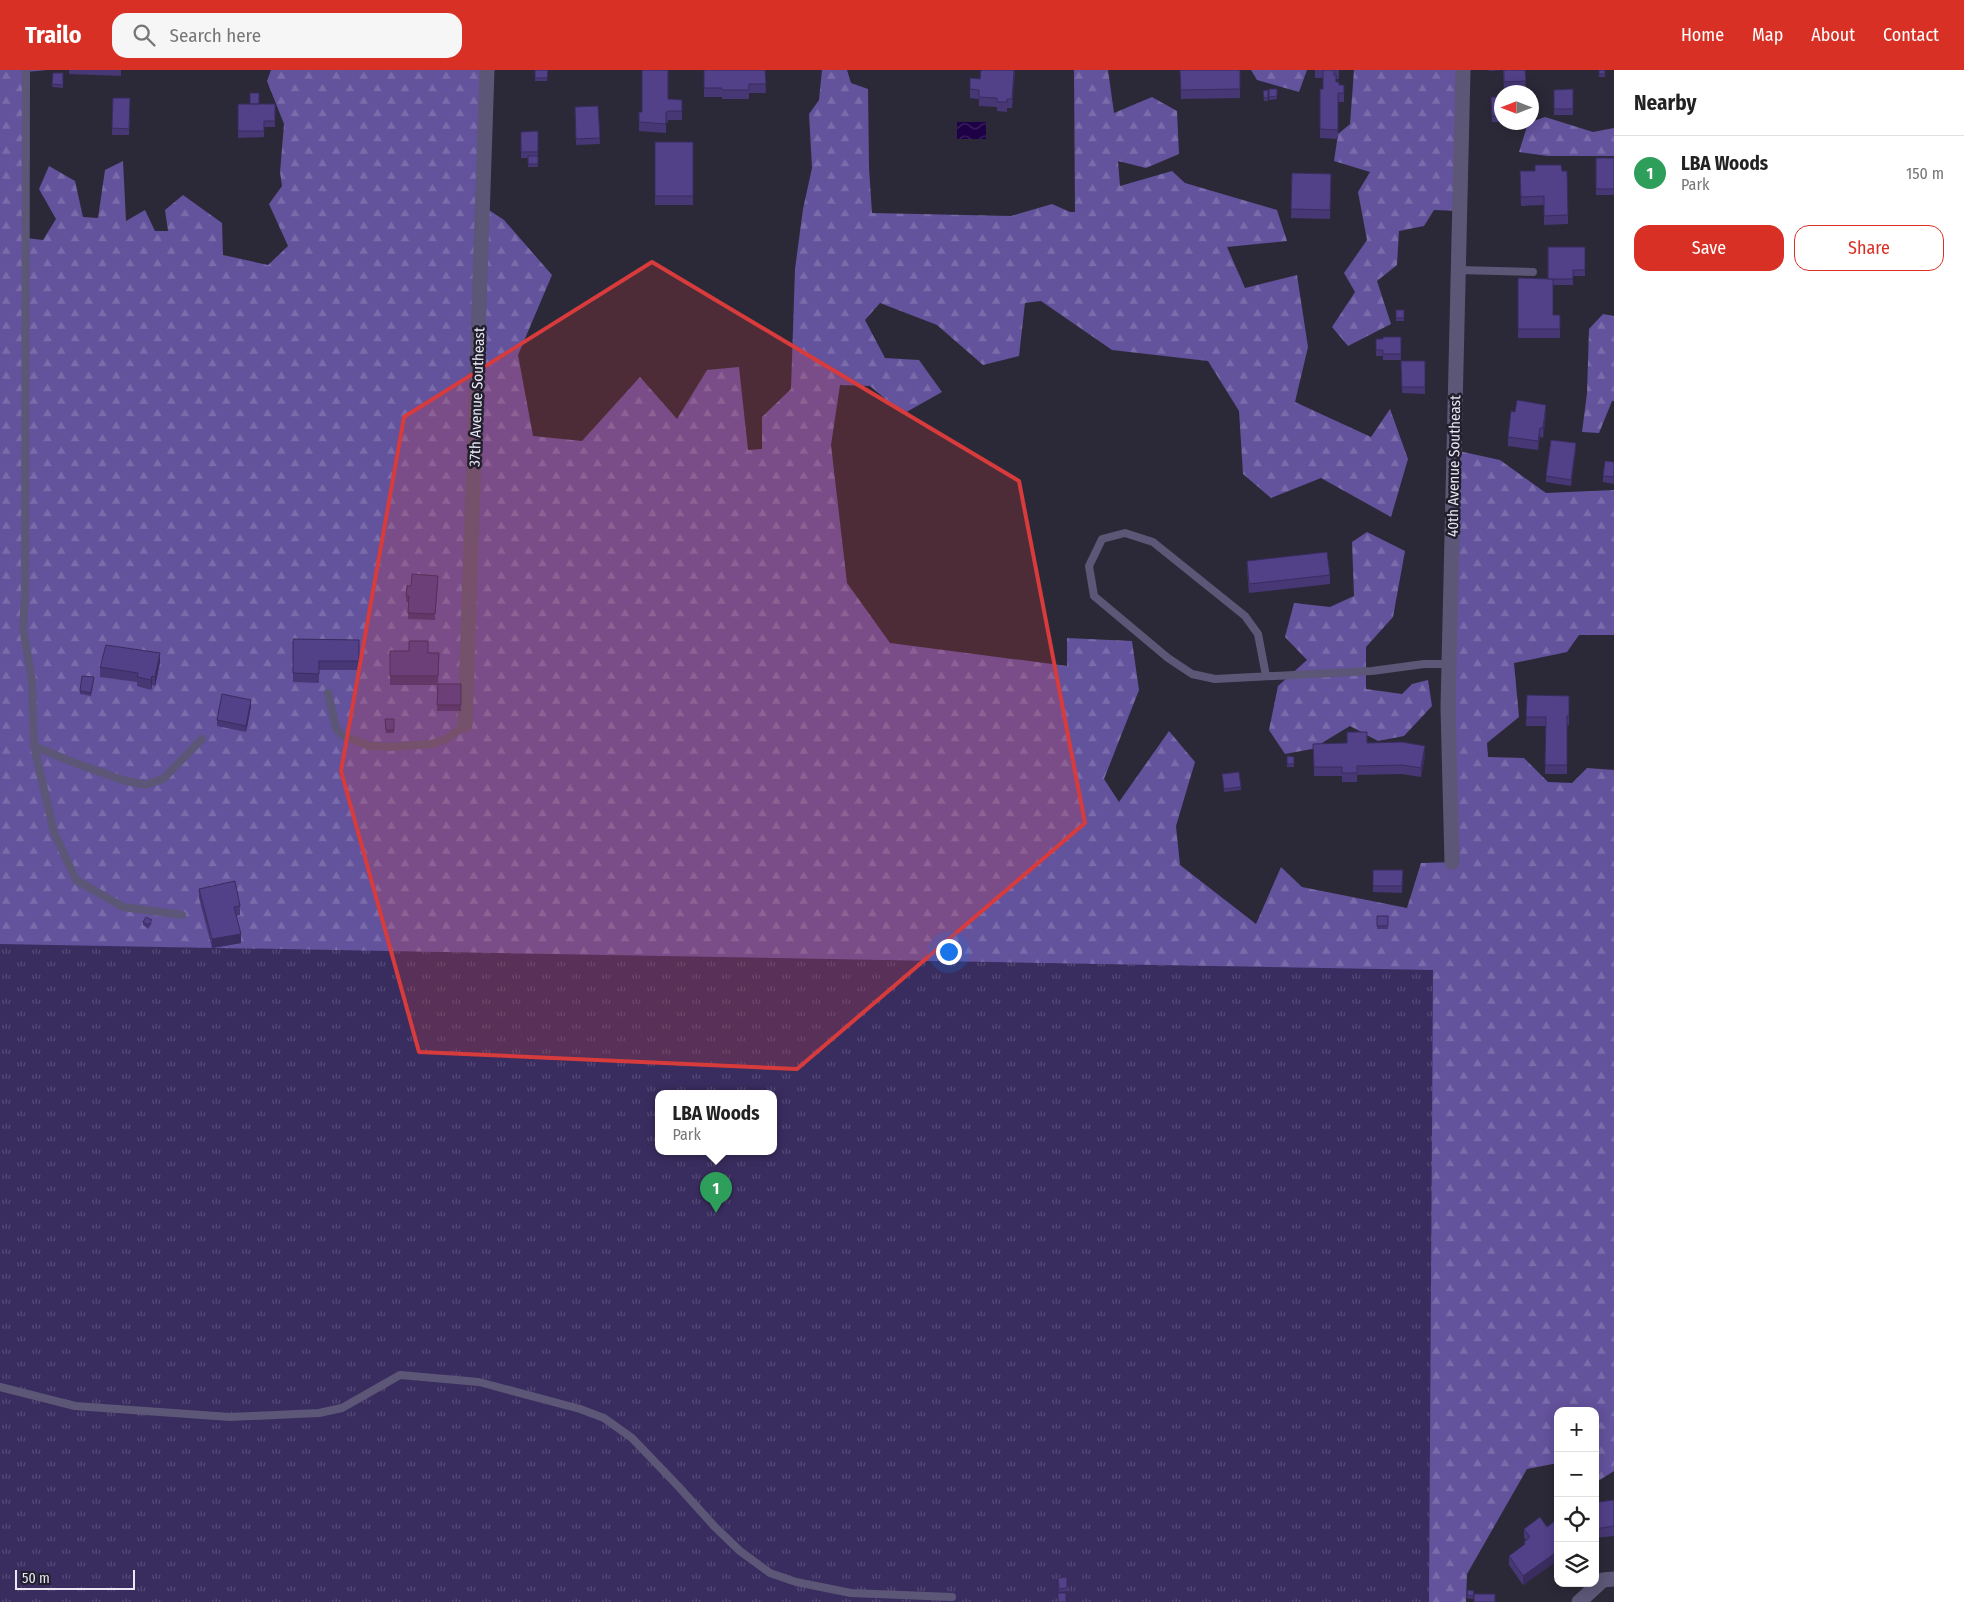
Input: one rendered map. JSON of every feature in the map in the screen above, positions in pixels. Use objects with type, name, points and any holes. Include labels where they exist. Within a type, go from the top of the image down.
[{"type":"street","name":"37th Avenue Southeast","points":[[465,725],[487,70]]},
{"type":"street","name":"40th Avenue Southeast","points":[[1452,862],[1448,707],[1463,70]]},
{"type":"street","points":[[1578,1602],[1603,1580],[1614,1579]]},
{"type":"lane","points":[[26,70],[25,589],[23,628],[32,680],[34,746],[54,832],[76,880],[123,907],[182,915]]},
{"type":"lane","points":[[1458,270],[1533,272]]},
{"type":"lane","points":[[1266,676],[1258,634],[1245,616],[1153,542],[1125,533],[1102,539],[1089,566],[1094,596],[1168,658],[1192,674],[1215,679],[1372,670],[1424,664],[1449,664]]},
{"type":"lane","points":[[328,693],[336,728],[342,735],[368,746],[389,747],[432,744],[446,739],[465,725]]},
{"type":"lane","points":[[34,746],[80,765],[123,780],[145,785],[163,779],[202,739]]},
{"type":"lane","points":[[0,1387],[75,1406],[230,1417],[318,1414],[342,1408],[400,1375],[479,1382],[580,1409],[604,1418],[632,1438],[714,1526],[740,1551],[770,1573],[796,1582],[852,1593],[952,1597]]},
{"type":"highlighted area","points":[[652,262],[1019,481],[1085,823],[797,1069],[419,1052],[341,771],[404,417]]},
{"type":"green space","points":[[0,70],[47,70],[26,72],[26,238],[43,240],[56,219],[39,189],[49,166],[75,181],[83,217],[98,218],[105,170],[123,161],[126,221],[145,210],[155,231],[168,231],[165,210],[183,195],[222,223],[223,255],[268,265],[288,246],[269,204],[282,186],[280,172],[284,124],[267,81],[271,70],[487,70],[483,206],[504,220],[552,275],[518,355],[533,436],[582,441],[640,377],[677,419],[707,370],[739,367],[748,450],[762,449],[762,417],[791,389],[795,269],[803,209],[812,168],[809,114],[819,100],[822,70],[847,70],[851,83],[868,89],[869,168],[872,213],[1011,216],[1052,204],[1070,212],[1075,212],[1074,70],[1108,70],[1114,113],[1152,97],[1177,111],[1179,154],[1146,168],[1118,161],[1120,186],[1172,171],[1185,183],[1277,210],[1287,241],[1227,247],[1245,288],[1297,275],[1308,347],[1295,402],[1371,437],[1390,409],[1408,459],[1391,517],[1321,478],[1271,498],[1243,474],[1239,411],[1208,361],[1112,350],[1041,301],[1025,303],[1019,356],[983,365],[937,325],[880,303],[865,320],[885,358],[919,360],[942,392],[903,414],[870,386],[840,385],[831,445],[847,583],[890,643],[1067,666],[1067,638],[1132,641],[1139,690],[1104,779],[1119,802],[1169,731],[1195,762],[1176,826],[1180,865],[1256,924],[1281,867],[1302,887],[1407,908],[1421,863],[1452,862],[1454,450],[1500,460],[1546,493],[1614,490],[1614,635],[1579,635],[1567,652],[1514,663],[1519,717],[1487,743],[1488,757],[1524,758],[1548,782],[1572,783],[1587,768],[1614,770],[1614,1471],[1599,1480],[1599,1407],[1554,1407],[1554,1464],[1527,1469],[1467,1574],[1466,1602],[0,1602]]},
{"type":"green space","points":[[1251,70],[1307,70],[1299,92],[1257,80]]},
{"type":"green space","points":[[1354,70],[1463,70],[1460,211],[1434,210],[1424,226],[1399,231],[1397,265],[1377,281],[1391,324],[1348,346],[1332,327],[1355,292],[1344,273],[1367,240],[1358,192],[1370,172],[1334,161],[1338,134],[1350,124]]},
{"type":"green space","points":[[1545,117],[1593,132],[1614,128],[1614,156],[1548,156],[1519,152],[1526,130],[1539,130],[1539,119]]},
{"type":"green space","points":[[1603,314],[1614,316],[1614,401],[1612,401],[1599,433],[1582,432],[1587,393],[1589,329]]},
{"type":"green space","points":[[1367,532],[1405,551],[1393,617],[1366,647],[1366,689],[1402,694],[1412,684],[1428,680],[1432,706],[1404,736],[1378,741],[1350,726],[1312,749],[1285,754],[1269,730],[1278,686],[1307,660],[1285,637],[1294,603],[1330,607],[1354,596],[1352,542]]},
{"type":"green space","points":[[0,944],[1433,970],[1429,1602],[0,1602]]},
{"type":"water","points":[[957,122],[986,122],[986,139],[957,139]]},
{"type":"building","points":[[535,70],[548,70],[547,78],[535,78]]},
{"type":"building","points":[[642,70],[668,70],[668,99],[682,100],[682,111],[666,112],[666,124],[639,122],[639,112],[642,112]]},
{"type":"building","points":[[704,70],[765,70],[766,84],[749,84],[749,90],[704,88]]},
{"type":"building","points":[[981,70],[1014,70],[1012,99],[1007,99],[1007,102],[997,102],[997,98],[979,97],[979,90],[970,89],[970,78],[980,79]]},
{"type":"building","points":[[1180,70],[1240,70],[1240,89],[1181,90]]},
{"type":"building","points":[[1323,70],[1334,70],[1336,82],[1339,82],[1339,85],[1344,85],[1344,93],[1338,93],[1338,130],[1320,129],[1320,89],[1323,89]]},
{"type":"building","points":[[1504,70],[1525,70],[1526,81],[1504,82]]},
{"type":"building","points":[[1599,70],[1605,70],[1605,74],[1599,74]]},
{"type":"building","points":[[53,73],[63,73],[63,85],[52,84]]},
{"type":"building","points":[[1269,89],[1277,89],[1277,96],[1269,97]]},
{"type":"building","points":[[1573,89],[1573,109],[1554,109],[1554,90]]},
{"type":"building","points":[[1268,90],[1268,98],[1264,98],[1263,91]]},
{"type":"building","points":[[250,93],[259,93],[259,104],[250,104]]},
{"type":"building","points":[[1491,97],[1494,97],[1494,116],[1492,116]]},
{"type":"building","points":[[113,98],[130,98],[129,129],[112,128]]},
{"type":"building","points":[[238,104],[275,104],[275,121],[264,121],[264,131],[238,131]]},
{"type":"building","points":[[598,106],[600,138],[576,139],[575,107]]},
{"type":"building","points":[[538,131],[538,152],[521,152],[521,132]]},
{"type":"building","points":[[655,142],[693,142],[693,196],[655,196]]},
{"type":"building","points":[[528,156],[538,156],[538,164],[528,164]]},
{"type":"building","points":[[1596,158],[1614,158],[1614,189],[1596,189]]},
{"type":"building","points":[[1535,165],[1561,165],[1562,171],[1567,171],[1568,215],[1544,216],[1544,196],[1521,197],[1520,171],[1535,171]]},
{"type":"building","points":[[1292,173],[1331,174],[1330,210],[1291,209]]},
{"type":"building","points":[[1548,247],[1585,247],[1585,270],[1573,270],[1573,279],[1548,279]]},
{"type":"building","points":[[1518,278],[1553,279],[1553,315],[1560,315],[1560,329],[1518,329]]},
{"type":"building","points":[[1396,310],[1404,310],[1404,318],[1396,318]]},
{"type":"building","points":[[1383,337],[1401,337],[1401,354],[1383,354],[1383,350],[1376,350],[1376,339],[1383,339]]},
{"type":"building","points":[[1401,361],[1425,361],[1425,387],[1402,387]]},
{"type":"building","points":[[1517,400],[1546,405],[1543,428],[1540,428],[1538,441],[1508,437],[1511,411],[1515,412]]},
{"type":"building","points":[[1551,440],[1576,443],[1571,480],[1546,476]]},
{"type":"building","points":[[1605,461],[1614,462],[1614,477],[1603,476]]},
{"type":"building","points":[[1327,552],[1330,575],[1249,584],[1247,561]]},
{"type":"building","points":[[412,574],[438,576],[435,614],[408,613],[409,596],[406,596],[407,586],[411,586]]},
{"type":"building","points":[[293,639],[359,640],[359,661],[319,661],[319,674],[293,673]]},
{"type":"building","points":[[409,641],[428,641],[428,653],[439,653],[438,676],[390,676],[390,651],[409,651]]},
{"type":"building","points":[[106,645],[160,653],[155,677],[152,676],[151,680],[137,677],[138,673],[100,667]]},
{"type":"building","points":[[82,676],[94,677],[91,693],[80,691]]},
{"type":"building","points":[[438,684],[461,684],[461,705],[437,705]]},
{"type":"building","points":[[222,694],[251,700],[246,726],[217,720]]},
{"type":"building","points":[[1527,695],[1569,696],[1567,765],[1545,765],[1546,717],[1526,717]]},
{"type":"building","points":[[385,719],[394,719],[394,730],[386,730]]},
{"type":"building","points":[[1347,732],[1367,732],[1367,743],[1402,742],[1425,746],[1421,768],[1402,765],[1357,766],[1357,773],[1342,773],[1342,767],[1314,767],[1313,744],[1347,743]]},
{"type":"building","points":[[1287,756],[1294,757],[1294,764],[1287,764]]},
{"type":"building","points":[[1239,772],[1241,787],[1224,789],[1222,774]]},
{"type":"building","points":[[1373,870],[1403,870],[1402,886],[1373,886]]},
{"type":"building","points":[[235,881],[240,906],[234,907],[241,934],[212,939],[199,889]]},
{"type":"building","points":[[1377,916],[1388,916],[1388,926],[1377,926]]},
{"type":"building","points":[[146,917],[152,920],[148,925],[143,922]]},
{"type":"building","points":[[1614,1500],[1614,1526],[1599,1528],[1599,1502]]},
{"type":"building","points":[[1540,1517],[1547,1527],[1554,1522],[1554,1554],[1523,1576],[1509,1556],[1525,1544],[1524,1542],[1530,1537],[1524,1529]]},
{"type":"building","points":[[1067,1577],[1067,1588],[1059,1589],[1058,1578]]},
{"type":"building","points":[[1468,1590],[1474,1591],[1473,1596],[1467,1595]]},
{"type":"building","points":[[1058,1593],[1066,1593],[1066,1602],[1058,1602]]},
{"type":"building","points":[[1474,1594],[1495,1594],[1495,1602],[1474,1602]]},
{"type":"place","name":"LBA Woods","points":[[716,1213]]}]
